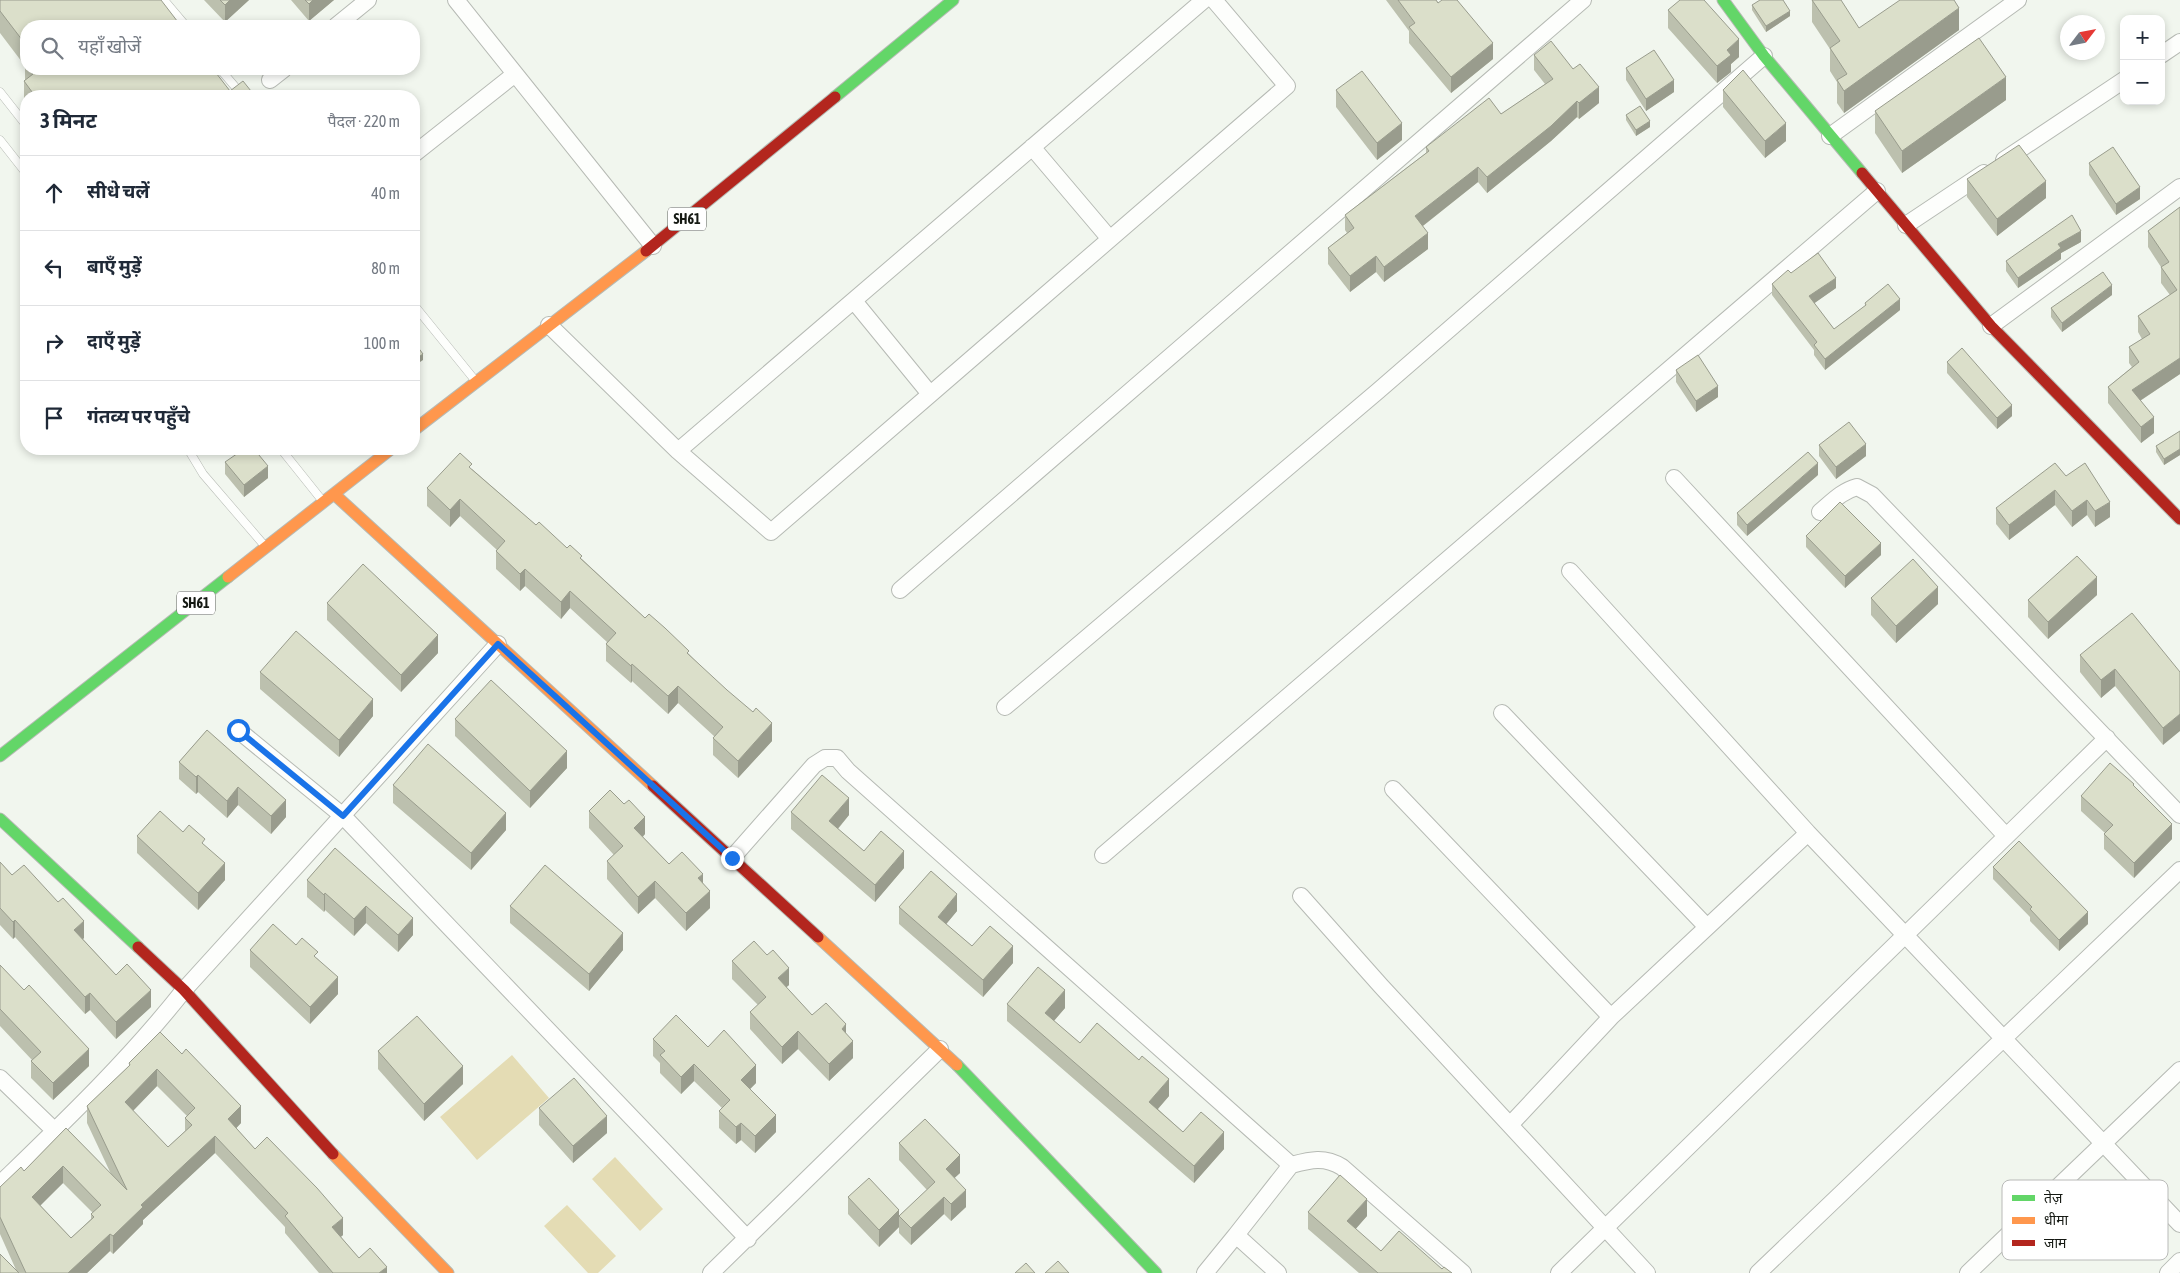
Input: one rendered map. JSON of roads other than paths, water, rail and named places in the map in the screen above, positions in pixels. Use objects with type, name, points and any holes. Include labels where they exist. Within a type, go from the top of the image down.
[{"type":"main road","name":"SH61","points":[[420,425],[654,246],[953,0]]},
{"type":"main road","points":[[1723,0],[1764,56],[1991,326],[2180,519]]},
{"type":"main road","name":"SH61","points":[[0,756],[383,455]]},
{"type":"main road","points":[[334,494],[940,1049],[992,1100],[1156,1273]]},
{"type":"main road","points":[[0,819],[184,990],[314,1135],[448,1273]]},
{"type":"street","points":[[343,20],[368,0]]},
{"type":"street","points":[[456,0],[654,246]]},
{"type":"street","points":[[678,451],[1204,0]]},
{"type":"street","points":[[550,325],[678,451],[771,532],[1287,86],[1214,0]]},
{"type":"street","points":[[900,590],[1583,0]]},
{"type":"street","points":[[1830,136],[2018,0]]},
{"type":"street","points":[[2165,52],[2180,42]]},
{"type":"street","points":[[1005,707],[1378,391],[1764,56]]},
{"type":"street","points":[[420,149],[515,74]]},
{"type":"street","points":[[270,80],[276,75]]},
{"type":"street","points":[[1906,225],[2120,83]]},
{"type":"street","points":[[1032,147],[1110,239]]},
{"type":"street","points":[[1991,326],[2180,187]]},
{"type":"street","points":[[1102,855],[1877,191]]},
{"type":"street","points":[[854,301],[930,394]]},
{"type":"street","points":[[1674,478],[2006,836]]},
{"type":"street","points":[[1820,512],[1842,493],[1850,489],[1857,487],[1872,495],[2180,815]]},
{"type":"street","points":[[1570,572],[1808,833],[2138,1180]]},
{"type":"street","points":[[0,1184],[55,1131],[161,1020],[184,990],[498,644]]},
{"type":"street","points":[[1502,713],[1708,927]]},
{"type":"street","points":[[238,730],[343,816],[748,1239]]},
{"type":"street","points":[[1559,1273],[2107,738]]},
{"type":"street","points":[[732,858],[814,765],[825,758],[837,758],[855,778],[1291,1165]]},
{"type":"street","points":[[1393,789],[1611,1017]]},
{"type":"street","points":[[1510,1126],[1611,1017],[1808,833]]},
{"type":"street","points":[[1758,1273],[2180,870]]},
{"type":"street","points":[[1301,896],[1381,986],[1647,1273]]},
{"type":"street","points":[[712,1273],[940,1049]]},
{"type":"street","points":[[2065,1180],[2180,1070]]},
{"type":"street","points":[[0,1078],[55,1131]]},
{"type":"street","points":[[1205,1273],[1291,1165],[1322,1159],[1342,1167],[1463,1273]]},
{"type":"street","points":[[2168,1211],[2180,1224]]},
{"type":"street","points":[[1236,1235],[1278,1273]]},
{"type":"street","points":[[1968,1273],[2002,1240]]},
{"type":"street","points":[[2168,1273],[2180,1261]]},
{"type":"lane","points":[[164,0],[181,20]]},
{"type":"lane","points":[[225,75],[238,90]]},
{"type":"lane","points":[[0,92],[20,117]]},
{"type":"lane","points":[[0,140],[20,165]]},
{"type":"lane","points":[[420,312],[476,381]]},
{"type":"lane","points":[[192,455],[203,474],[266,548]]},
{"type":"lane","points":[[286,455],[324,503]]}]
